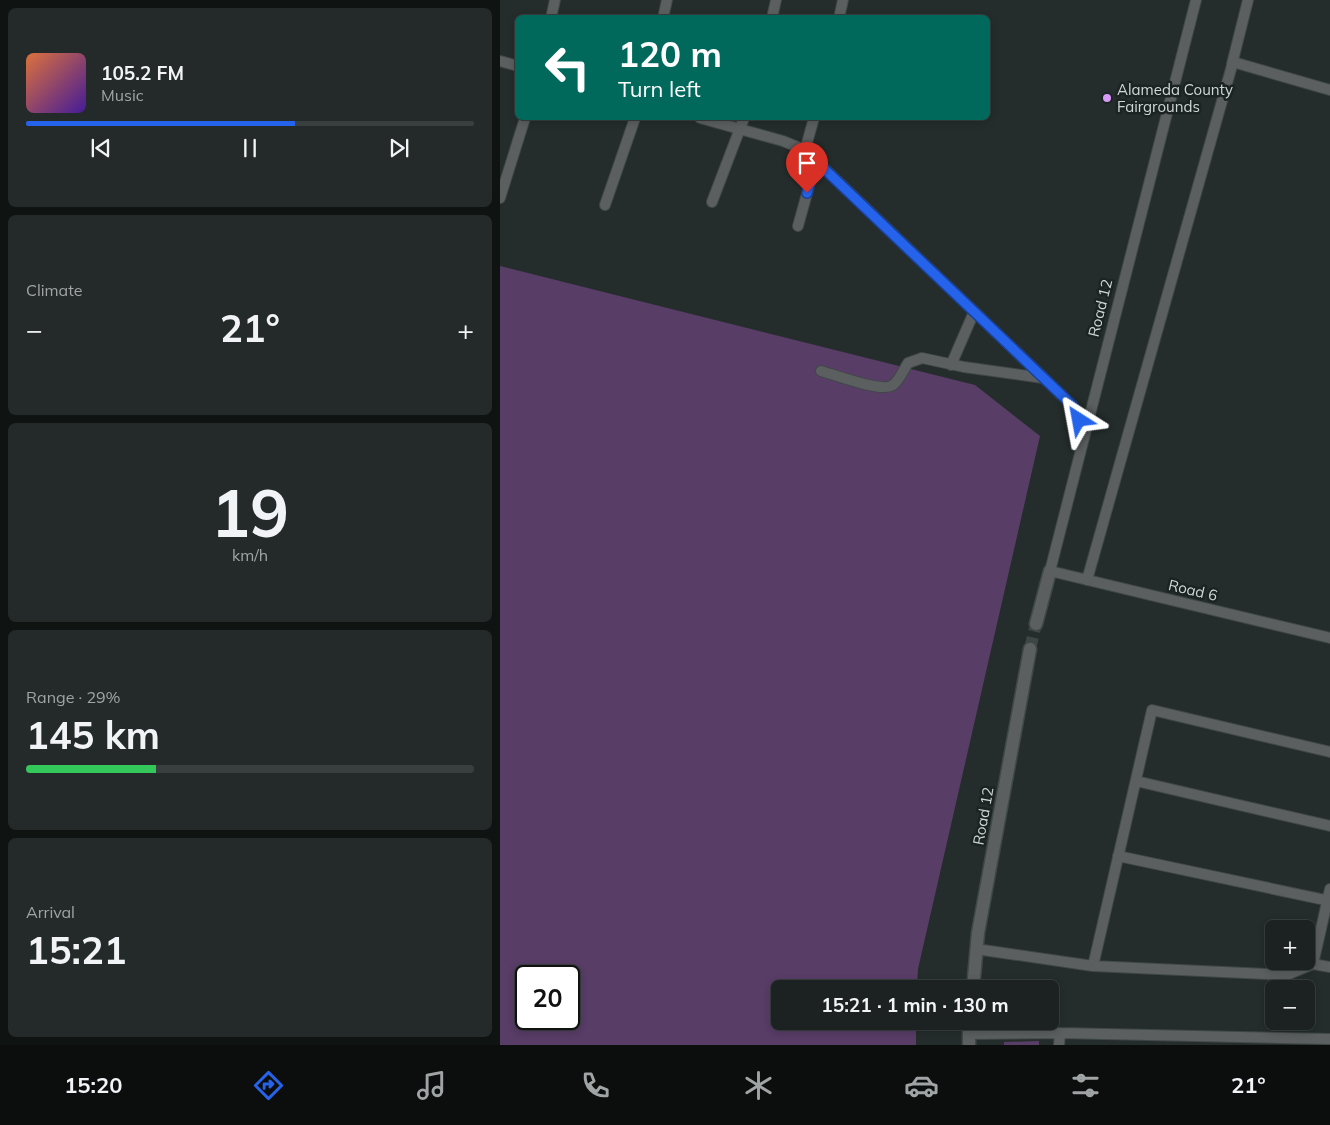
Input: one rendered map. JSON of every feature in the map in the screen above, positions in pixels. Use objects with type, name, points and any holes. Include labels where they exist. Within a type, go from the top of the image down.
[{"type":"street","name":"Road 12","points":[[1036,624],[1050,571]]},
{"type":"street","name":"Road 12","points":[[973,980],[978,933],[1030,649]]},
{"type":"lane","points":[[552,15],[555,0]]},
{"type":"lane","points":[[664,15],[668,0]]},
{"type":"lane","points":[[773,15],[776,0]]},
{"type":"lane","points":[[840,15],[844,0]]},
{"type":"lane","name":"Road 12","points":[[1050,571],[1196,0]]},
{"type":"lane","points":[[1087,580],[1232,64],[1248,0]]},
{"type":"lane","points":[[500,61],[515,65]]},
{"type":"lane","points":[[1232,64],[1232,62],[1330,90]]},
{"type":"lane","points":[[500,198],[524,120]]},
{"type":"lane","points":[[605,205],[634,120]]},
{"type":"lane","points":[[707,120],[783,141],[805,150],[1073,406],[1085,433]]},
{"type":"lane","points":[[712,202],[743,120]]},
{"type":"lane","points":[[805,150],[813,120]]},
{"type":"lane","points":[[798,226],[816,161]]},
{"type":"lane","points":[[951,364],[974,312]]},
{"type":"lane","points":[[821,371],[887,388],[894,385],[908,362],[922,358],[1043,378]]},
{"type":"lane","name":"Road 6","points":[[1050,571],[1330,638]]},
{"type":"lane","points":[[1093,966],[1152,710],[1330,752]]},
{"type":"lane","points":[[1136,781],[1330,826]]},
{"type":"lane","points":[[1118,856],[1329,901]]},
{"type":"lane","points":[[1315,956],[1329,901],[1330,889]]},
{"type":"lane","points":[[976,949],[1093,966],[1287,975],[1299,970]]},
{"type":"lane","points":[[1315,964],[1330,967]]},
{"type":"lane","points":[[969,1033],[1060,1033],[1330,1039]]},
{"type":"lane","points":[[1059,1045],[1060,1033]]},
{"type":"shaded area","points":[[500,266],[975,385],[1040,436],[918,969],[917,980],[771,980],[771,1030],[916,1030],[916,1045],[500,1045]]},
{"type":"shaded area","points":[[1039,1041],[1039,1045],[1004,1045],[1004,1042]]},
{"type":"tunnel","points":[[1030,649],[1036,624]]},
{"type":"place","name":"Alameda County Fairgrounds","points":[[1107,98]]},
{"type":"route","points":[[807,193],[816,161],[1073,406],[1079,420]]}]
